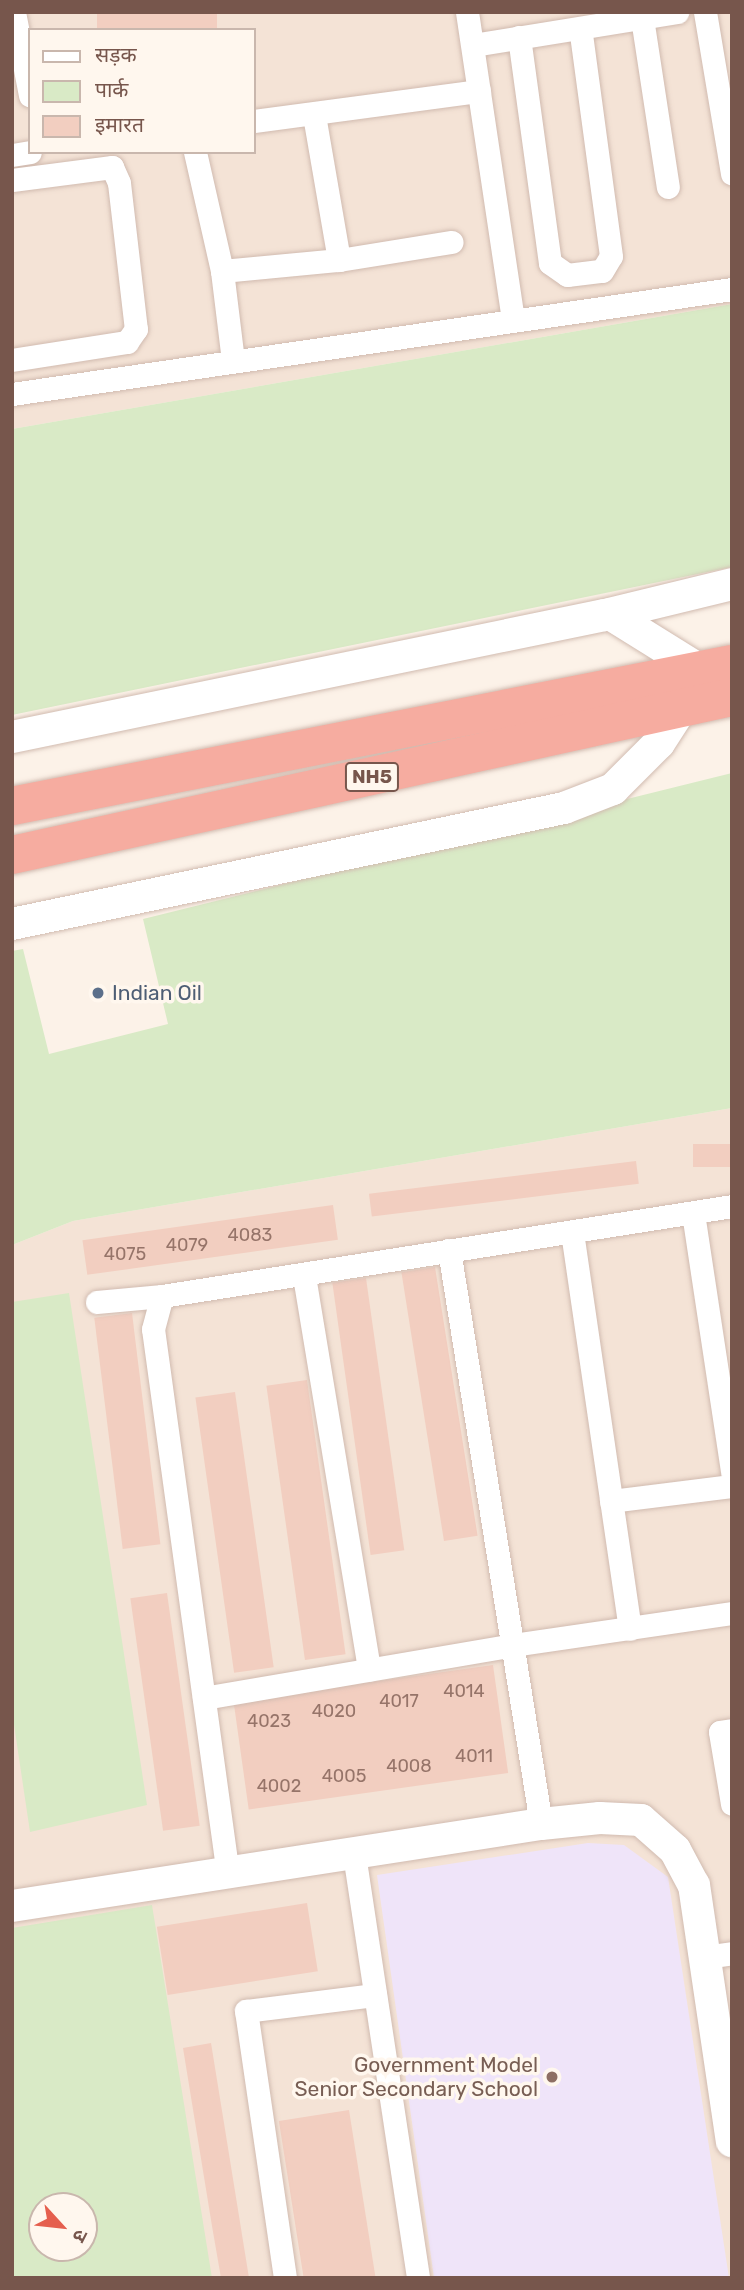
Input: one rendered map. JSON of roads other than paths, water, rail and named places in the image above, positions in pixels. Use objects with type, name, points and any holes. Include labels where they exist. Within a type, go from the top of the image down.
[{"type":"highway","name":"NH5","points":[[12,806],[716,667]]},
{"type":"highway","name":"NH5","points":[[12,855],[732,697]]},
{"type":"street","points":[[14,12],[28,85]]},
{"type":"street","points":[[467,12],[513,320]]},
{"type":"street","points":[[473,45],[677,12]]},
{"type":"street","points":[[705,12],[732,174]]},
{"type":"street","points":[[642,18],[668,187]]},
{"type":"street","points":[[519,37],[550,263],[567,275],[602,271],[611,256],[580,28]]},
{"type":"street","points":[[256,121],[479,91]]},
{"type":"street","points":[[314,115],[339,260]]},
{"type":"street","points":[[195,154],[222,271],[233,361]]},
{"type":"street","points":[[12,180],[112,167],[119,183],[136,329],[127,342],[12,359]]},
{"type":"street","points":[[222,271],[339,260],[452,242]]},
{"type":"street","points":[[12,394],[732,289]]},
{"type":"street","points":[[12,737],[610,614],[732,584]]},
{"type":"street","points":[[610,614],[716,667]]},
{"type":"street","points":[[12,924],[564,808],[613,789],[659,743],[681,709]]},
{"type":"street","points":[[97,1302],[162,1296],[304,1276],[449,1250],[732,1206]]},
{"type":"street","points":[[694,1213],[722,1341],[732,1471]]},
{"type":"street","points":[[572,1232],[630,1629]]},
{"type":"street","points":[[449,1250],[541,1824]]},
{"type":"street","points":[[304,1276],[369,1670]]},
{"type":"street","points":[[162,1296],[153,1329],[228,1875]]},
{"type":"street","points":[[611,1501],[732,1486]]},
{"type":"street","points":[[204,1699],[513,1645],[732,1613]]},
{"type":"street","points":[[732,1730],[720,1732],[732,1804]]},
{"type":"street","points":[[12,1906],[228,1875],[541,1824],[600,1818],[641,1821],[675,1850],[694,1885],[718,1955],[732,2141]]},
{"type":"street","points":[[354,1854],[418,2278]]},
{"type":"street","points":[[285,2278],[246,2011],[375,1995]]},
{"type":"place","name":"Indian Oil","points":[[98,993]]},
{"type":"place","name":"Government Model Senior Secondary School","points":[[552,2077]]}]
